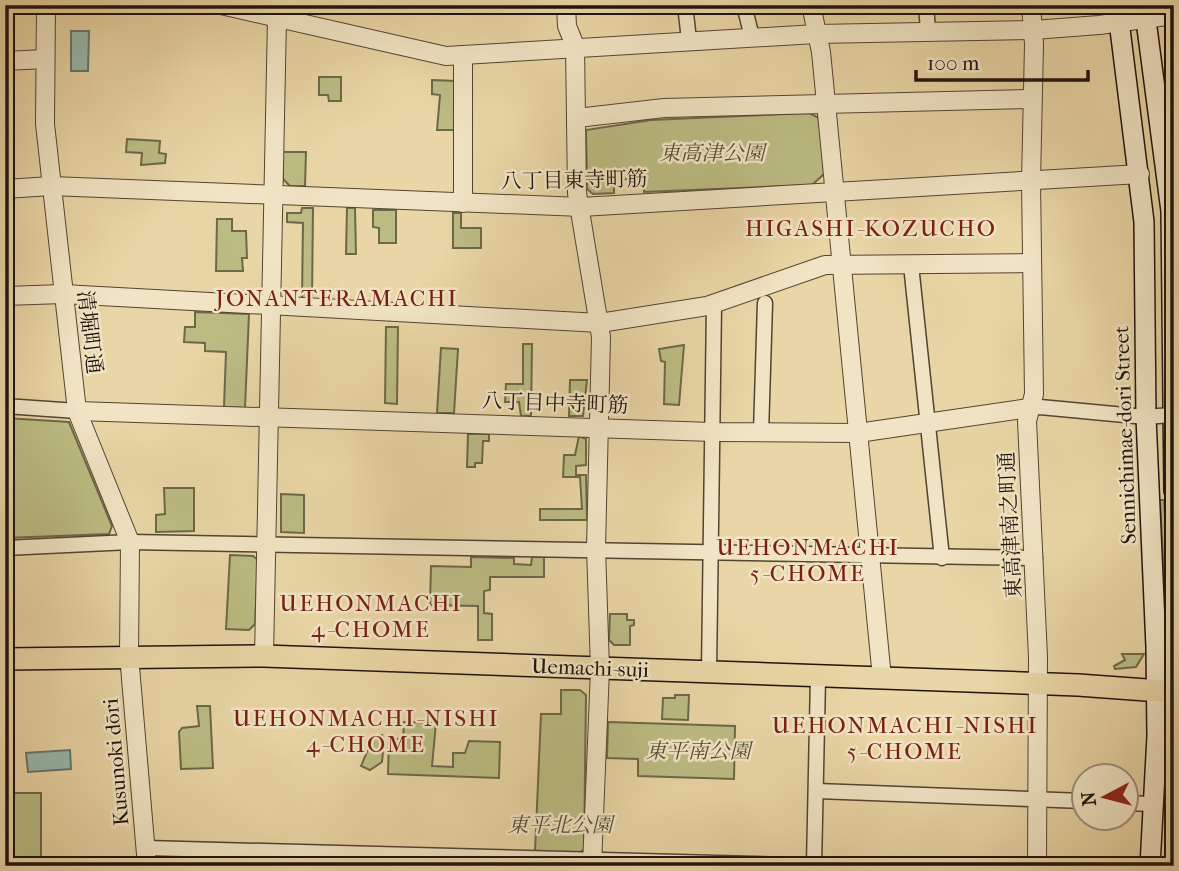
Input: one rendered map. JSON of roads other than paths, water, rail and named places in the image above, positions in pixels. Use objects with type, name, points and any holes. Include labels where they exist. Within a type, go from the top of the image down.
[{"type":"main road","points":[[1145,12],[1171,211],[1171,415],[1174,491]]},
{"type":"main road","name":"Sennichimae-dori Street","points":[[1118,14],[1144,222],[1146,417],[1156,647],[1165,691],[1153,804],[1150,866]]},
{"type":"main road","name":"Uemachi-suji","points":[[5,659],[129,655],[264,656],[1165,691]]},
{"type":"street","name":"清堀町通","points":[[46,5],[46,124],[77,411],[130,542],[129,655]]},
{"type":"street","points":[[221,5],[431,55],[816,34],[1034,30],[1118,14],[1145,12],[1174,15]]},
{"type":"street","points":[[566,5],[567,26],[575,46],[578,193],[600,323],[596,548],[600,669],[592,863]]},
{"type":"street","points":[[685,5],[689,40]]},
{"type":"street","points":[[744,5],[752,37]]},
{"type":"street","points":[[752,5],[752,37]]},
{"type":"street","points":[[811,5],[827,104],[882,678]]},
{"type":"street","points":[[926,5],[928,30]]},
{"type":"street","name":"東高津南之町通","points":[[1031,5],[1034,30],[1031,99],[1034,394],[1029,408],[1035,558],[1038,866]]},
{"type":"street","points":[[264,656],[269,545],[277,19]]},
{"type":"street","points":[[463,55],[463,204]]},
{"type":"street","points":[[5,61],[45,60]]},
{"type":"street","points":[[577,118],[664,108],[1031,99]]},
{"type":"street","name":"八丁目東寺町筋","points":[[5,189],[51,186],[582,207],[1140,174]]},
{"type":"street","points":[[5,296],[63,294],[272,308],[600,323],[765,295],[825,265],[1032,263]]},
{"type":"street","points":[[911,265],[942,558]]},
{"type":"street","points":[[761,433],[765,295]]},
{"type":"street","points":[[709,672],[714,304]]},
{"type":"street","points":[[5,407],[77,411]]},
{"type":"street","points":[[1029,408],[1146,417],[1171,415]]},
{"type":"street","name":"八丁目中寺町筋","points":[[77,411],[597,426],[713,432],[858,433],[929,425],[1029,408]]},
{"type":"street","points":[[5,548],[130,542],[596,548],[872,557],[1035,558]]},
{"type":"street","name":"Kusunoki dōri","points":[[129,655],[147,857]]},
{"type":"street","points":[[814,865],[818,677]]},
{"type":"street","points":[[817,791],[1070,801]]},
{"type":"street","points":[[1140,804],[1153,804]]},
{"type":"street","points":[[147,857],[833,866]]},
{"type":"water","points":[[71,31],[89,31],[88,71],[71,71]]},
{"type":"water","points":[[70,750],[71,769],[28,772],[26,753]]},
{"type":"district","name":"HIGASHI-KOZUCHO","points":[[871,228]]},
{"type":"district","name":"JONANTERAMACHI","points":[[337,298]]},
{"type":"district","name":"UEHONMACHI 5-CHOME","points":[[808,560]]},
{"type":"district","name":"UEHONMACHI 4-CHOME","points":[[371,616]]},
{"type":"district","name":"UEHONMACHI-NISHI 4-CHOME","points":[[366,731]]},
{"type":"district","name":"UEHONMACHI-NISHI 5-CHOME","points":[[905,738]]},
{"type":"park label","name":"東高津公園","points":[[712,153]]},
{"type":"park label","name":"東平南公園","points":[[698,751]]},
{"type":"park label","name":"東平北公園","points":[[560,825]]}]
